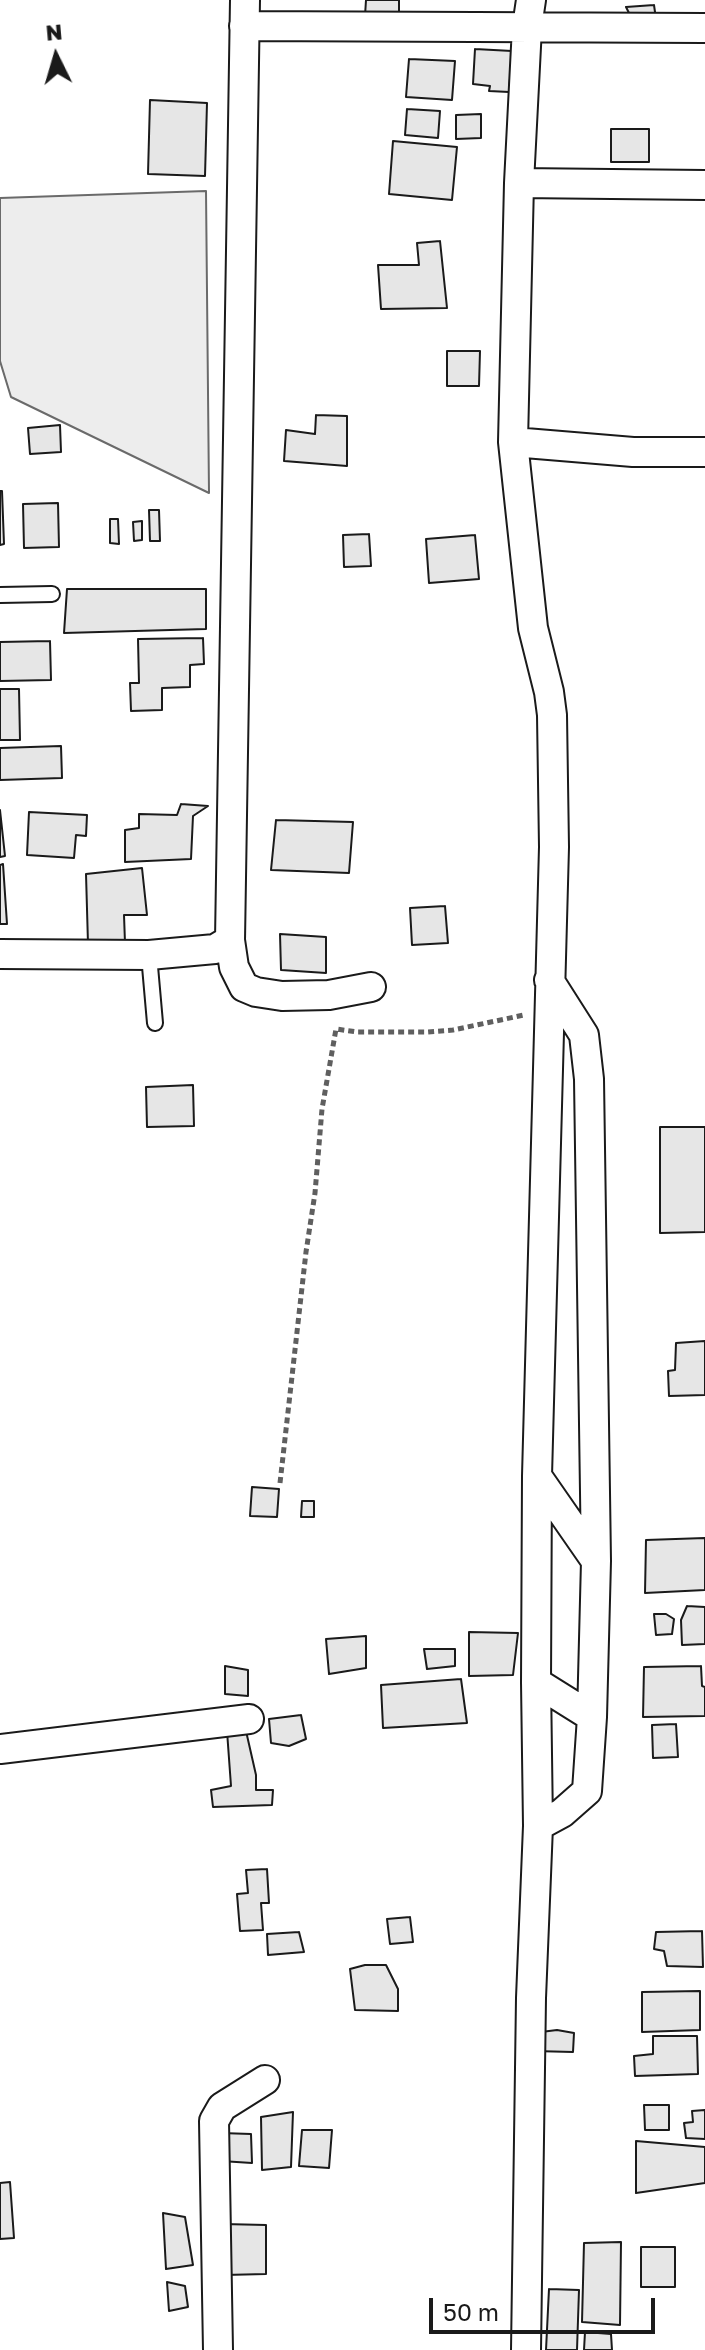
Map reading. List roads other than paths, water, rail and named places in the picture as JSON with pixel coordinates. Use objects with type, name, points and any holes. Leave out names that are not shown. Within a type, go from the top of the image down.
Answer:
[{"type":"street","points":[[371,987],[329,995],[282,996],[256,992],[244,987],[234,967],[230,940],[245,13],[529,13],[705,28]]},
{"type":"street","points":[[526,2350],[531,2014],[538,1826],[537,1476],[554,847],[552,715],[533,628],[513,442],[519,183],[529,13]]},
{"type":"street","points":[[519,183],[705,185]]},
{"type":"street","points":[[513,442],[633,452],[705,452]]},
{"type":"street","points":[[0,954],[149,955],[215,949],[230,940]]},
{"type":"street","points":[[538,1826],[562,1813],[587,1791],[596,1561],[587,1048],[584,1035],[549,980]]},
{"type":"street","points":[[548,1056],[577,1026]]},
{"type":"street","points":[[537,1476],[596,1561]]},
{"type":"street","points":[[536,1682],[592,1717]]},
{"type":"street","points":[[0,1749],[249,1719]]},
{"type":"street","points":[[218,2350],[214,2121],[222,2107],[265,2080]]},
{"type":"lane","points":[[0,595],[52,594]]},
{"type":"lane","points":[[149,955],[155,1023]]}]
